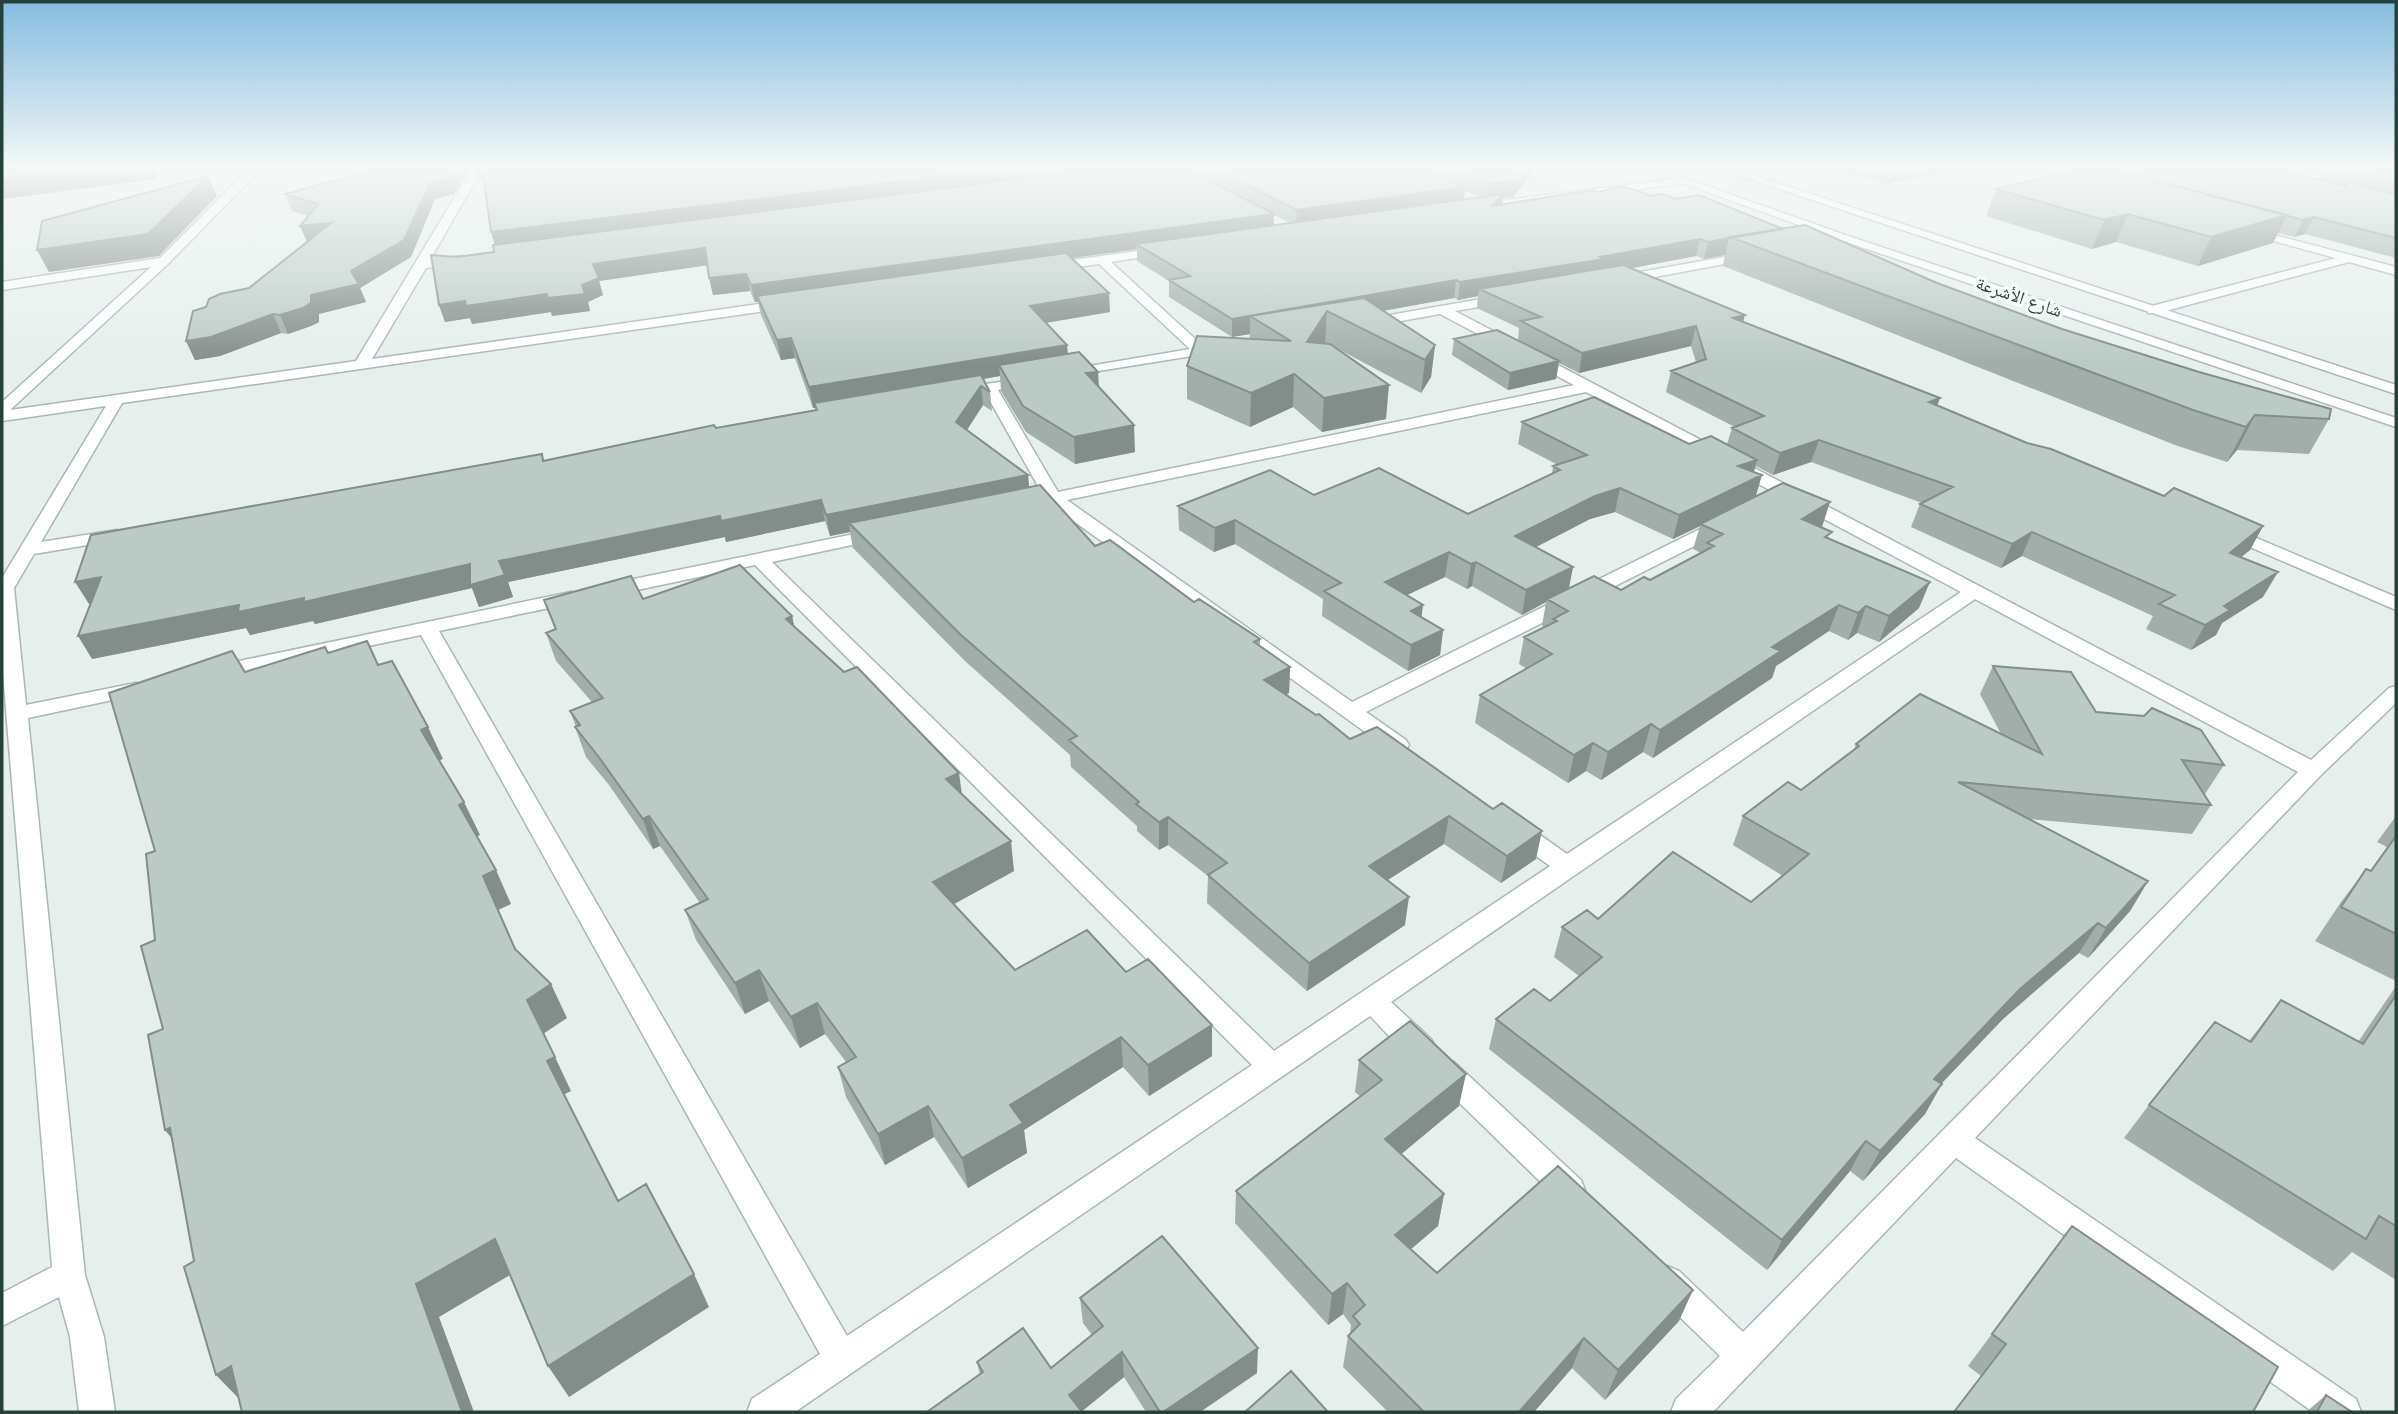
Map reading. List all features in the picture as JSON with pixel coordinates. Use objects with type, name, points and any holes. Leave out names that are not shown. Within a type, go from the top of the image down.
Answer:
[{"type":"street","points":[[2,410],[192,233]]},
{"type":"street","points":[[361,365],[443,233]]},
{"type":"street","name":"شارع الأشرعة","points":[[1830,233],[2396,424]]},
{"type":"street","name":"شارع الأشرعة","points":[[1919,233],[2396,390]]},
{"type":"street","points":[[2257,233],[2396,271]]},
{"type":"street","points":[[1821,243],[1847,239]]},
{"type":"street","points":[[1033,269],[1184,248]]},
{"type":"street","points":[[1597,284],[1768,253]]},
{"type":"street","points":[[421,265],[476,258]]},
{"type":"street","points":[[2152,310],[2350,258]]},
{"type":"street","points":[[1102,260],[1200,351]]},
{"type":"street","points":[[2,286],[164,261]]},
{"type":"street","points":[[1636,277],[1661,288]]},
{"type":"street","points":[[1348,326],[1520,297]]},
{"type":"street","points":[[2,416],[800,302]]},
{"type":"street","points":[[1442,310],[2313,770]]},
{"type":"street","points":[[947,394],[1227,346]]},
{"type":"street","points":[[989,387],[1053,498],[1416,758]]},
{"type":"street","points":[[1000,509],[1587,387]]},
{"type":"street","points":[[97,1412],[87,1337],[69,1275],[19,713],[5,588],[117,400]]},
{"type":"street","points":[[1763,505],[1788,492]]},
{"type":"street","points":[[1351,711],[1738,517]]},
{"type":"street","points":[[2218,527],[2396,604]]},
{"type":"street","points":[[195,676],[893,531]]},
{"type":"street","points":[[28,550],[137,532]]},
{"type":"street","points":[[759,559],[1272,1067]]},
{"type":"street","points":[[765,1412],[1974,591]]},
{"type":"street","points":[[427,628],[842,1360]]},
{"type":"street","points":[[19,713],[155,685]]},
{"type":"street","points":[[1689,1412],[2313,770],[2396,692]]},
{"type":"street","points":[[1503,820],[1568,867]]},
{"type":"street","points":[[1371,1000],[1593,1212]]},
{"type":"street","points":[[1954,1140],[2343,1412]]},
{"type":"street","points":[[1643,1260],[1744,1356]]},
{"type":"street","points":[[2,1310],[69,1275]]},
{"type":"building","points":[[40,233],[149,233],[148,234],[37,250]]},
{"type":"building","points":[[318,233],[407,233],[404,240],[351,271],[359,284],[311,295],[311,303],[303,308],[280,315],[273,314],[211,337],[186,341],[193,311],[206,307],[209,299],[220,294],[249,288]]},
{"type":"building","points":[[589,233],[1134,233],[751,285],[746,274],[709,278],[705,248],[593,264],[599,278],[582,285],[585,294],[547,298],[547,294],[466,306],[465,301],[439,305],[431,255],[457,257],[494,252],[493,245]]},
{"type":"building","points":[[1217,233],[1760,233],[1708,242],[1700,239],[1600,257],[1604,259],[1460,282],[1456,280],[1232,319],[1169,280],[1190,276],[1136,244]]},
{"type":"building","points":[[1755,233],[1823,233],[1937,283],[2062,329],[2199,372],[2331,409],[2329,419],[2255,415],[2246,427],[2193,410],[1730,237]]},
{"type":"building","points":[[2197,233],[2225,233],[2211,237]]},
{"type":"building","points":[[2376,233],[2396,233],[2396,238]]},
{"type":"building","points":[[1066,253],[1109,293],[1030,306],[1067,345],[809,387],[791,338],[777,340],[757,296]]},
{"type":"building","points":[[1623,265],[1745,315],[1733,318],[1940,398],[1929,402],[2027,443],[2051,449],[2164,496],[2174,488],[2263,526],[2230,553],[2278,572],[2224,606],[2230,610],[2205,625],[2159,604],[2175,595],[2032,532],[2012,544],[1920,504],[1953,487],[1819,440],[1780,453],[1732,428],[1764,416],[1671,371],[1706,359],[1696,326],[1582,353],[1521,321],[1541,317],[1479,289]]},
{"type":"building","points":[[1364,298],[1435,345],[1425,360],[1327,311],[1307,342],[1330,344],[1389,385],[1324,398],[1294,374],[1251,393],[1187,366],[1197,336],[1291,341],[1250,316]]},
{"type":"building","points":[[1497,330],[1559,361],[1510,373],[1454,339]]},
{"type":"building","points":[[1079,352],[1098,372],[1086,373],[1134,425],[1074,437],[1023,406],[999,365]]},
{"type":"building","points":[[981,375],[990,392],[981,386],[956,422],[1028,475],[826,515],[821,500],[721,521],[720,516],[499,561],[505,575],[470,585],[470,564],[304,602],[304,598],[238,612],[239,605],[78,636],[101,577],[75,582],[91,535],[542,454],[543,461],[714,425],[716,428],[817,410],[814,403]]},
{"type":"building","points":[[1594,397],[1689,444],[1711,436],[1757,460],[1738,466],[1762,475],[1679,515],[1620,488],[1595,496],[1515,536],[1573,567],[1526,590],[1476,562],[1471,564],[1449,552],[1385,582],[1423,605],[1411,611],[1443,630],[1411,645],[1324,591],[1341,583],[1235,520],[1215,528],[1178,506],[1270,470],[1314,495],[1379,468],[1468,514],[1560,470],[1553,466],[1587,455],[1522,422]]},
{"type":"building","points":[[1783,483],[1830,502],[1802,519],[1832,532],[1825,537],[1930,582],[1889,616],[1866,606],[1858,613],[1839,605],[1772,647],[1781,651],[1660,730],[1651,724],[1608,752],[1593,743],[1574,755],[1480,695],[1552,654],[1524,637],[1557,621],[1553,619],[1568,611],[1547,599],[1594,576],[1621,590],[1644,577],[1650,580],[1714,546],[1707,543],[1723,534],[1700,524]]},
{"type":"building","points":[[1040,485],[1095,546],[1110,540],[1194,602],[1199,599],[1260,639],[1254,642],[1290,667],[1264,680],[1316,715],[1319,714],[1350,739],[1377,727],[1493,809],[1502,803],[1542,831],[1507,856],[1449,816],[1369,866],[1409,897],[1309,963],[1208,875],[1227,863],[1168,817],[1159,822],[1136,804],[1139,802],[1069,740],[1077,736],[961,635],[849,523]]},
{"type":"building","points":[[740,565],[792,616],[786,619],[844,672],[857,667],[959,773],[946,779],[1011,841],[933,882],[1015,970],[1087,930],[1126,972],[1148,959],[1212,1025],[1148,1065],[1121,1037],[1010,1105],[1023,1123],[962,1158],[928,1106],[878,1134],[838,1067],[856,1057],[817,1003],[791,1017],[759,970],[735,983],[685,910],[708,899],[649,816],[643,819],[575,727],[580,725],[570,711],[603,698],[546,633],[556,629],[544,600],[631,576],[643,599]]},
{"type":"building","points":[[367,641],[378,665],[392,661],[428,727],[421,730],[464,802],[459,805],[496,870],[483,876],[515,949],[551,984],[527,1000],[555,1057],[547,1061],[618,1201],[646,1184],[694,1274],[548,1366],[495,1239],[416,1284],[462,1412],[242,1412],[231,1366],[216,1375],[184,1267],[194,1261],[170,1128],[165,1130],[148,1035],[163,1029],[141,946],[155,940],[146,854],[155,851],[109,693],[232,651],[245,672],[325,647],[328,653]]},
{"type":"building","points":[[1993,666],[2071,672],[2096,712],[2144,716],[2152,708],[2201,730],[2224,765],[2182,760],[2211,805],[1958,782],[2148,881],[2106,928],[2098,923],[2020,989],[1934,1079],[1942,1084],[1880,1151],[1866,1141],[1782,1240],[1496,1019],[1534,989],[1550,1001],[1602,957],[1562,927],[1587,910],[1598,919],[1673,852],[1751,902],[1809,854],[1743,816],[1788,782],[1801,790],[1859,746],[1856,744],[1920,694],[2042,754]]},
{"type":"building","points":[[2396,836],[2396,934],[2341,907],[2366,869],[2371,871]]},
{"type":"building","points":[[2396,995],[2396,1226],[2379,1216],[2366,1239],[2149,1105],[2215,1022],[2251,1042],[2281,1000],[2363,1044]]},
{"type":"building","points":[[1410,1021],[1466,1074],[1385,1139],[1444,1194],[1395,1235],[1437,1273],[1558,1166],[1693,1290],[1618,1370],[1584,1338],[1519,1412],[1424,1412],[1348,1336],[1360,1324],[1353,1316],[1365,1305],[1347,1283],[1332,1294],[1236,1191],[1382,1080],[1359,1060]]},
{"type":"building","points":[[2072,1226],[2278,1367],[2253,1412],[1954,1412],[2006,1344],[1992,1334]]},
{"type":"building","points":[[1162,1236],[1258,1348],[1163,1412],[1160,1412],[1122,1352],[1069,1395],[1082,1412],[927,1412],[983,1372],[977,1362],[1023,1328],[1051,1368],[1103,1326],[1080,1298]]},
{"type":"building","points":[[1291,1371],[1328,1412],[1245,1412]]},
{"type":"building","points":[[2326,1395],[2352,1412],[2317,1412]]}]
